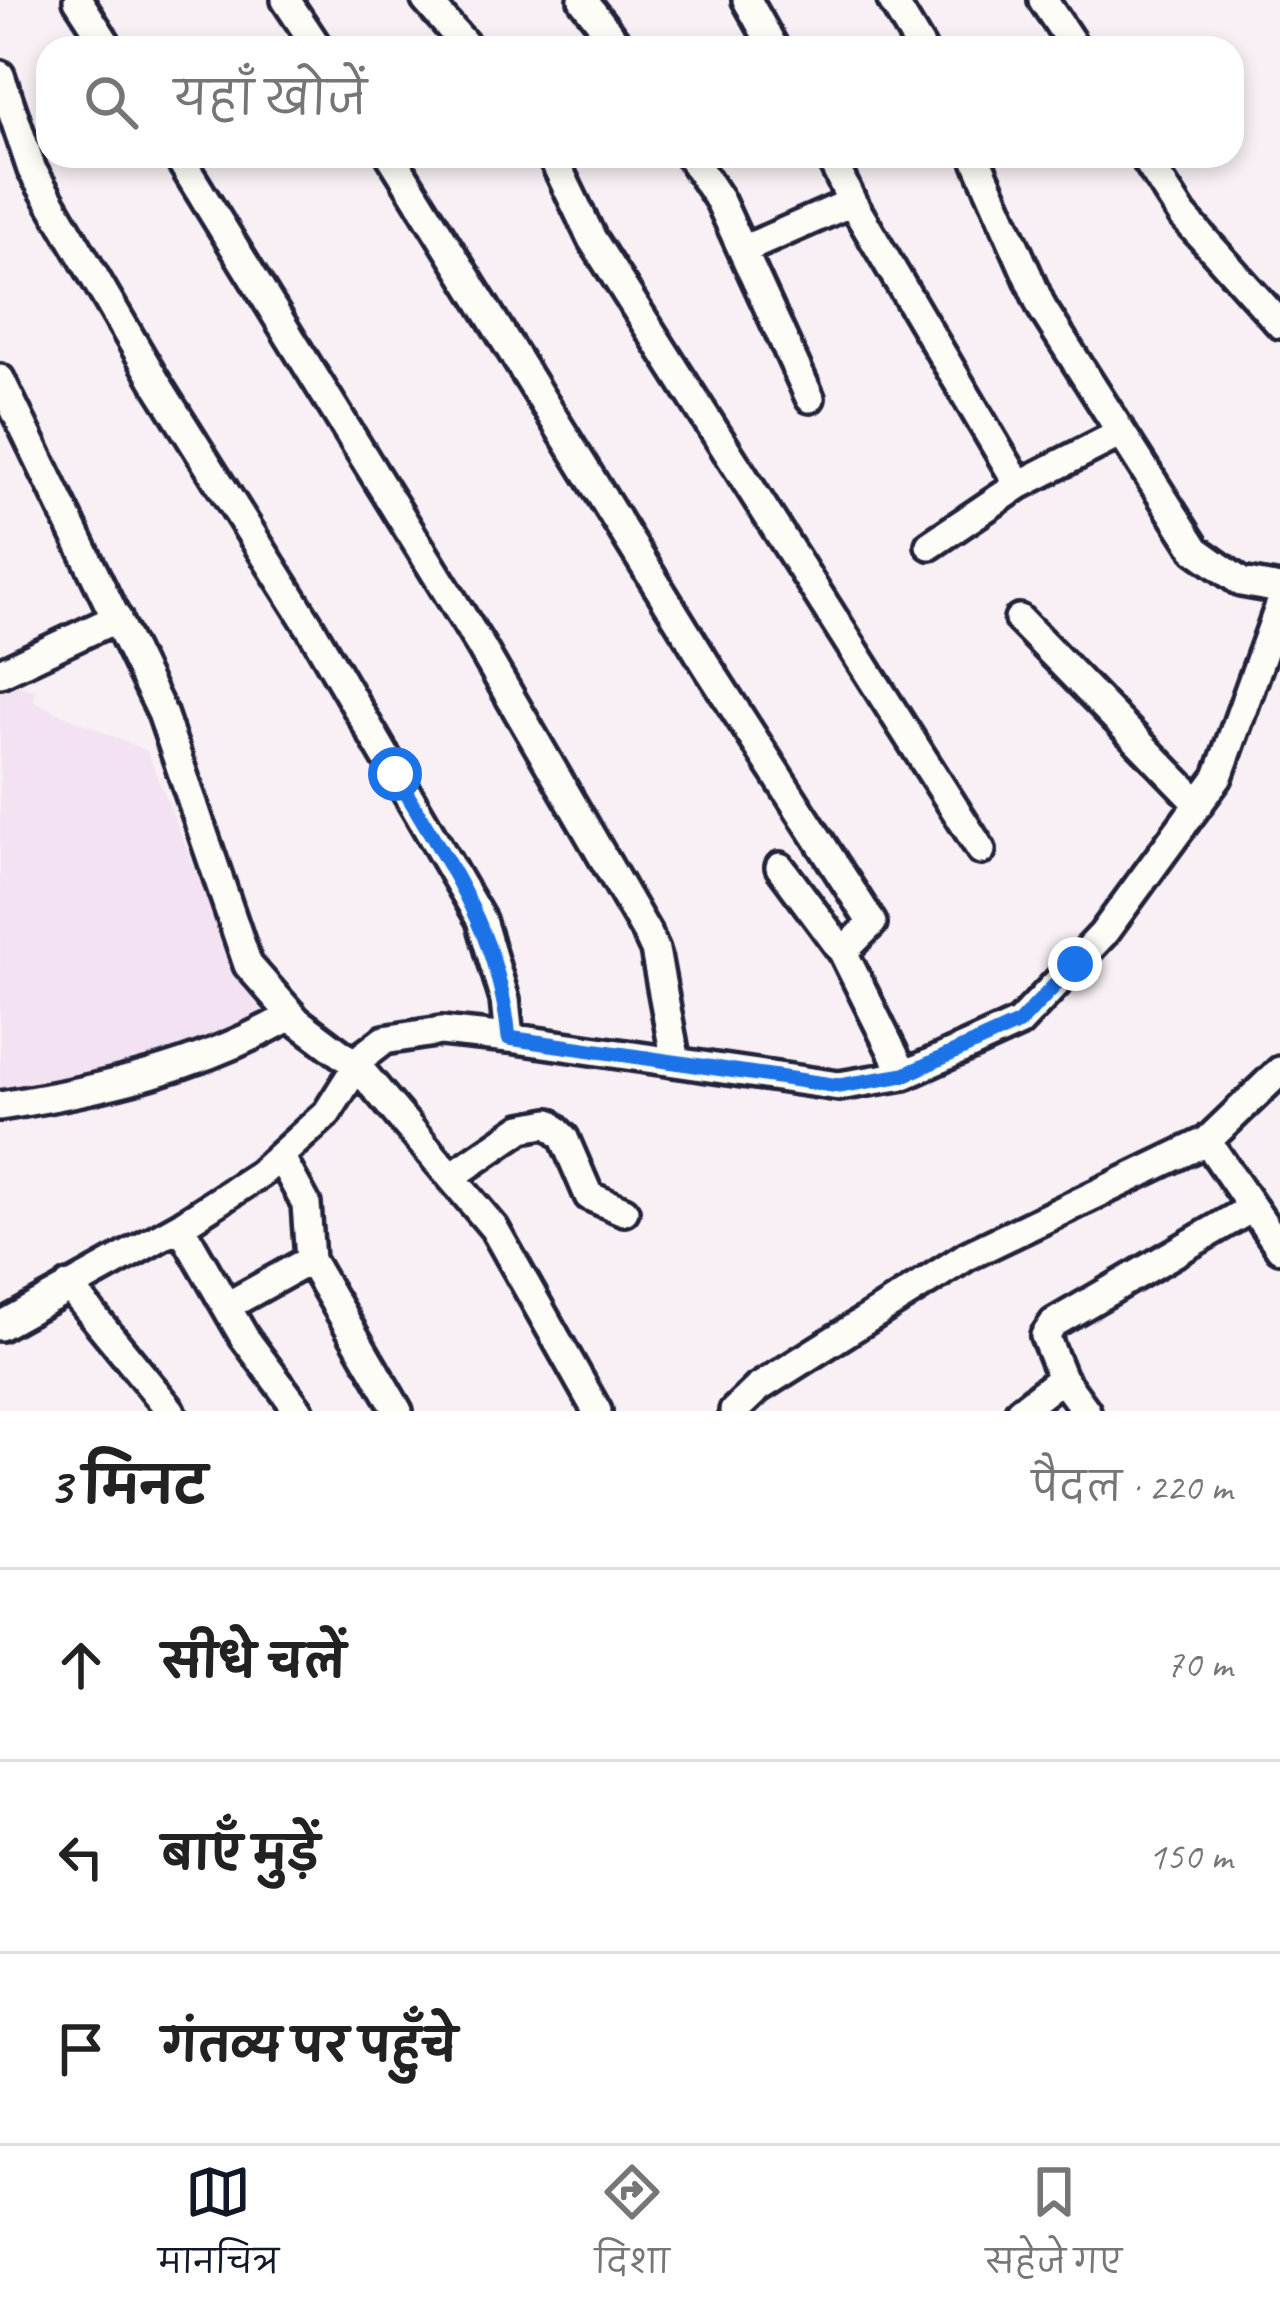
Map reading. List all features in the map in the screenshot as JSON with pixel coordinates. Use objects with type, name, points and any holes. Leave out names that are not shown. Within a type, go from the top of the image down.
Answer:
[{"type":"street","points":[[78,0],[101,36]]},
{"type":"street","points":[[286,0],[311,36]]},
{"type":"street","points":[[426,0],[458,36]]},
{"type":"street","points":[[583,0],[611,36]]},
{"type":"street","points":[[747,0],[767,36]]},
{"type":"street","points":[[892,0],[914,36]]},
{"type":"street","points":[[1043,0],[1067,36]]},
{"type":"street","points":[[0,75],[32,170],[157,384],[310,627],[481,920],[505,1000],[509,1038]]},
{"type":"street","points":[[185,168],[469,627],[648,934],[676,1062]]},
{"type":"street","points":[[398,168],[872,923],[844,952]]},
{"type":"street","points":[[558,168],[592,239],[981,850]]},
{"type":"street","points":[[698,168],[720,201],[810,398]]},
{"type":"street","points":[[836,168],[1019,485]]},
{"type":"street","points":[[980,168],[1042,308],[1196,550],[1241,582],[1280,590]]},
{"type":"street","points":[[1152,168],[1183,216],[1280,324]]},
{"type":"street","points":[[743,250],[852,202]]},
{"type":"street","points":[[0,380],[162,713],[248,965],[292,1015],[357,1066],[494,1228],[597,1411]]},
{"type":"street","points":[[930,545],[1019,485],[1119,434]]},
{"type":"street","points":[[0,1326],[180,1226],[280,1156],[327,1113],[357,1066],[384,1040],[441,1031],[839,1086],[904,1075],[1019,1023],[1102,934],[1218,777],[1280,605]]},
{"type":"street","points":[[0,673],[117,618]]},
{"type":"street","points":[[1019,620],[1199,804]]},
{"type":"street","points":[[780,867],[844,952],[904,1075]]},
{"type":"street","points":[[0,1106],[85,1092],[204,1058],[292,1015]]},
{"type":"street","points":[[734,1411],[758,1388],[967,1256],[1207,1141],[1280,1071]]},
{"type":"street","points":[[452,1175],[522,1128],[549,1123],[564,1138],[589,1196],[624,1211]]},
{"type":"street","points":[[1207,1141],[1280,1248]]},
{"type":"street","points":[[280,1156],[306,1204],[310,1260],[398,1411]]},
{"type":"street","points":[[1086,1411],[1062,1378],[1045,1336],[1054,1323],[1250,1209]]},
{"type":"street","points":[[180,1226],[227,1306],[299,1411]]},
{"type":"street","points":[[227,1306],[310,1260]]},
{"type":"street","points":[[69,1286],[171,1411]]},
{"type":"street","points":[[1020,1411],[1062,1378]]},
{"type":"shaded area","points":[[0,682],[35,690],[34,702],[147,751],[234,965],[272,1012],[193,1049],[0,1092]]},
{"type":"route","points":[[395,774],[481,920],[505,1000],[509,1038],[839,1086],[904,1075],[1019,1023],[1075,964]]}]
